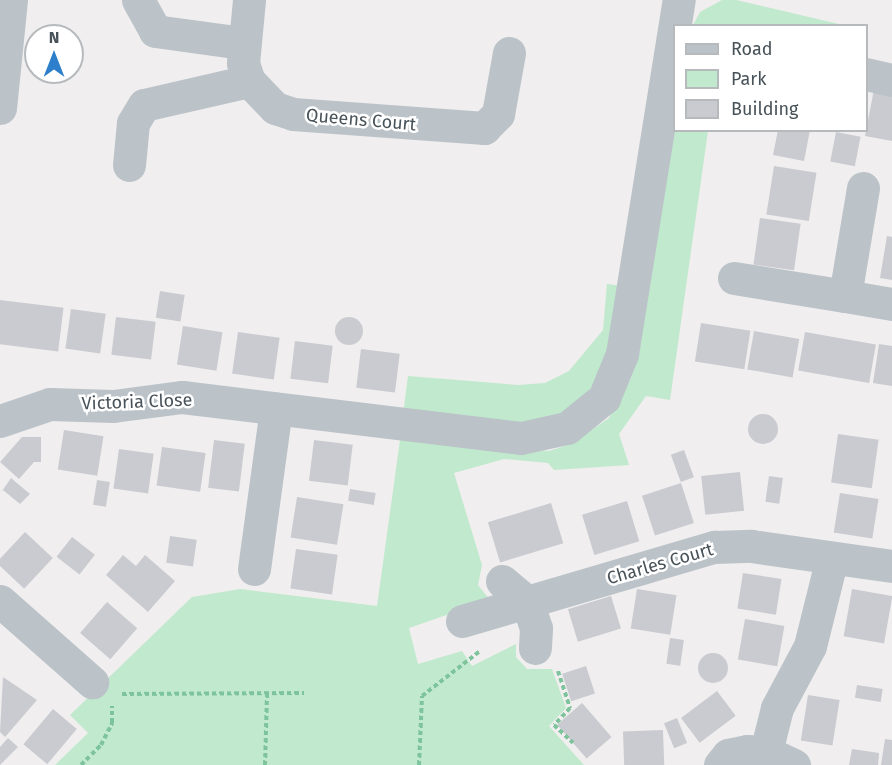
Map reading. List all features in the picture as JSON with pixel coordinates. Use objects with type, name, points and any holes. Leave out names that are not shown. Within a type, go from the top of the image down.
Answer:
[{"type":"street","points":[[0,108],[11,0]]},
{"type":"street","points":[[138,0],[155,31],[243,43]]},
{"type":"street","points":[[129,165],[133,123],[144,105],[249,81],[243,43],[249,0]]},
{"type":"street","name":"Victoria Close","points":[[675,24],[679,0]]},
{"type":"street","name":"Victoria Close","points":[[0,421],[50,404],[113,406],[165,397],[521,438],[567,428],[604,398],[622,354],[673,37]]},
{"type":"street","name":"Queens Court","points":[[249,81],[267,102],[293,114],[475,131],[498,114],[509,52]]},
{"type":"street","points":[[868,74],[892,80]]},
{"type":"street","points":[[845,296],[863,188]]},
{"type":"street","points":[[734,278],[892,304]]},
{"type":"street","points":[[255,569],[276,409]]},
{"type":"street","name":"Charles Court","points":[[462,621],[532,626],[714,547],[750,546],[892,566]]},
{"type":"street","points":[[724,760],[780,759],[777,708],[810,646],[832,558]]},
{"type":"street","points":[[502,580],[532,626]]},
{"type":"street","points":[[0,601],[92,682]]},
{"type":"path","points":[[532,626],[553,655],[570,708],[554,725],[573,743]]},
{"type":"path","points":[[419,765],[422,696],[487,646]]},
{"type":"path","points":[[265,765],[267,693]]},
{"type":"path","points":[[81,765],[112,723],[113,694],[304,693]]},
{"type":"green space","points":[[722,0],[736,0],[839,24],[694,24],[700,12]]},
{"type":"green space","points":[[674,132],[708,132],[670,400],[646,396],[619,434],[629,465],[554,470],[548,463],[504,459],[454,473],[482,565],[478,585],[490,600],[409,628],[418,664],[462,651],[472,666],[516,644],[516,657],[527,669],[552,669],[566,708],[549,726],[584,765],[55,765],[88,733],[70,715],[192,597],[240,589],[377,606],[400,440],[549,451],[571,444],[609,418],[631,378]]},
{"type":"green space","points":[[607,284],[623,286],[616,351],[574,413],[525,425],[403,414],[408,376],[518,385],[545,383],[569,371],[603,330]]},
{"type":"building","points":[[875,84],[892,87],[892,141],[865,136],[868,132]]},
{"type":"building","points":[[778,132],[810,132],[804,161],[773,155]]},
{"type":"building","points":[[836,132],[861,137],[855,166],[830,161]]},
{"type":"building","points":[[774,166],[816,173],[809,221],[766,214]]},
{"type":"building","points":[[760,218],[801,224],[794,270],[753,265]]},
{"type":"building","points":[[887,236],[892,237],[892,280],[880,278]]},
{"type":"building","points":[[160,291],[185,295],[180,322],[156,318]]},
{"type":"building","points":[[0,300],[64,308],[58,351],[0,344]]},
{"type":"building","points":[[71,309],[106,314],[100,353],[65,349]]},
{"type":"building","points":[[116,317],[156,322],[151,360],[111,355]]},
{"type":"building","points":[[349,317],[359,321],[363,331],[359,341],[349,345],[339,341],[335,331],[339,321]]},
{"type":"building","points":[[701,323],[750,331],[744,369],[695,362]]},
{"type":"building","points":[[183,326],[223,332],[216,371],[177,365]]},
{"type":"building","points":[[754,331],[799,339],[793,377],[747,369]]},
{"type":"building","points":[[238,332],[280,338],[274,379],[232,374]]},
{"type":"building","points":[[805,332],[876,345],[869,383],[798,370]]},
{"type":"building","points":[[295,341],[333,346],[328,383],[290,379]]},
{"type":"building","points":[[879,344],[892,346],[892,386],[873,383]]},
{"type":"building","points":[[361,349],[400,354],[395,392],[356,388]]},
{"type":"building","points":[[763,414],[774,418],[778,429],[774,440],[763,444],[752,440],[748,429],[752,418]]},
{"type":"building","points":[[64,430],[104,436],[97,476],[58,470]]},
{"type":"building","points":[[838,434],[879,440],[872,488],[831,483]]},
{"type":"building","points":[[22,437],[41,437],[41,462],[34,462],[19,479],[0,462]]},
{"type":"building","points":[[214,440],[245,444],[239,491],[208,488]]},
{"type":"building","points":[[314,440],[353,445],[348,485],[309,481]]},
{"type":"building","points":[[162,447],[206,453],[200,492],[157,486]]},
{"type":"building","points":[[119,449],[154,454],[148,493],[113,489]]},
{"type":"building","points":[[684,450],[694,477],[681,482],[671,455]]},
{"type":"building","points":[[740,472],[744,511],[705,515],[701,476]]},
{"type":"building","points":[[769,476],[783,478],[779,504],[765,502]]},
{"type":"building","points":[[11,478],[30,494],[20,504],[3,490],[0,494]]},
{"type":"building","points":[[97,480],[110,482],[106,507],[93,505]]},
{"type":"building","points":[[681,483],[694,523],[655,536],[642,496]]},
{"type":"building","points":[[350,489],[376,493],[374,505],[348,501]]},
{"type":"building","points":[[840,493],[879,499],[872,539],[834,533]]},
{"type":"building","points":[[297,497],[343,504],[337,545],[291,537]]},
{"type":"building","points":[[627,501],[639,541],[594,555],[582,515]]},
{"type":"building","points":[[551,503],[563,543],[500,562],[488,522]]},
{"type":"building","points":[[25,532],[53,558],[24,589],[0,566],[0,559]]},
{"type":"building","points":[[170,536],[197,540],[193,566],[166,563]]},
{"type":"building","points":[[72,537],[95,555],[79,575],[57,557]]},
{"type":"building","points":[[296,549],[338,555],[332,594],[290,589]]},
{"type":"building","points":[[123,555],[136,566],[145,555],[175,581],[148,612],[106,575]]},
{"type":"building","points":[[743,573],[782,579],[776,615],[737,609]]},
{"type":"building","points":[[637,589],[677,595],[670,635],[631,629]]},
{"type":"building","points":[[852,589],[892,596],[884,643],[844,636]]},
{"type":"building","points":[[611,596],[621,629],[578,642],[568,609]]},
{"type":"building","points":[[107,602],[137,628],[110,659],[80,633]]},
{"type":"building","points":[[745,619],[784,626],[777,666],[738,659]]},
{"type":"building","points":[[670,638],[684,640],[680,666],[666,664]]},
{"type":"building","points":[[713,653],[719,654],[727,662],[727,674],[719,682],[713,683],[707,682],[699,674],[698,668],[699,662],[707,654]]},
{"type":"building","points":[[586,666],[595,694],[571,701],[562,674]]},
{"type":"building","points":[[3,677],[37,700],[5,737],[0,732]]},
{"type":"building","points":[[857,685],[883,689],[881,702],[855,698]]},
{"type":"building","points":[[717,691],[736,716],[700,743],[681,718]]},
{"type":"building","points":[[808,695],[840,700],[832,745],[801,740]]},
{"type":"building","points":[[582,703],[612,737],[587,759],[557,725]]},
{"type":"building","points":[[53,709],[77,729],[47,764],[23,744]]},
{"type":"building","points":[[677,718],[687,743],[674,748],[664,723]]},
{"type":"building","points":[[663,730],[664,765],[624,765],[623,731]]},
{"type":"building","points":[[8,738],[18,747],[0,765],[0,747]]},
{"type":"building","points":[[885,739],[892,740],[892,765],[881,765]]},
{"type":"building","points":[[852,749],[879,753],[878,765],[849,765]]}]
